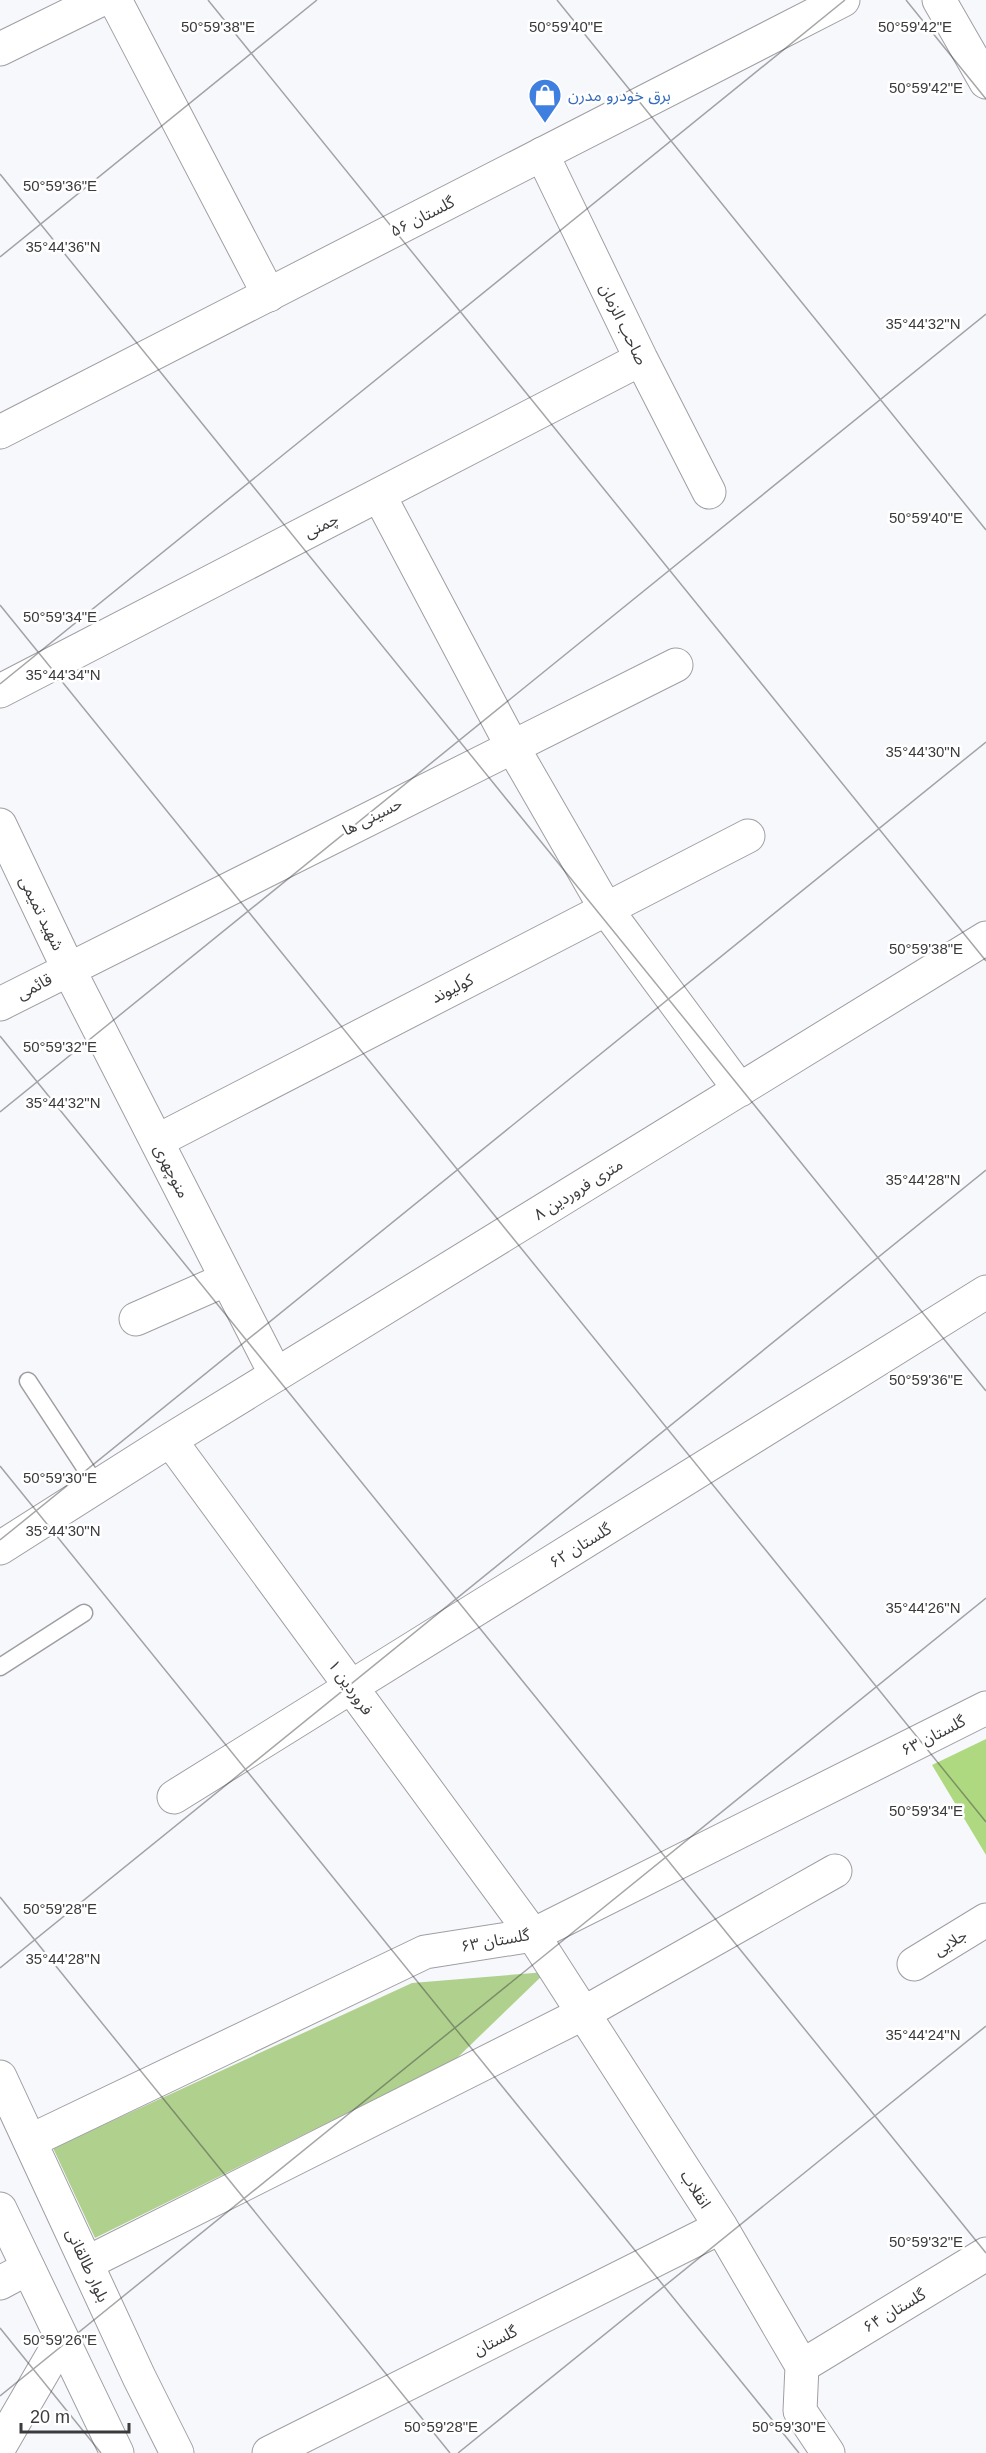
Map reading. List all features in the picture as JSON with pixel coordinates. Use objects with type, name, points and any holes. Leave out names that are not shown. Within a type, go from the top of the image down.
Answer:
[{"type":"street","points":[[0,49],[100,0]]},
{"type":"street","points":[[115,0],[269,295]]},
{"type":"street","name":"گلستان ۵۶","points":[[0,432],[843,0]]},
{"type":"street","points":[[939,0],[986,82]]},
{"type":"street","name":"صاحب الزمان","points":[[542,154],[641,358],[710,492]]},
{"type":"street","name":"چمنی","points":[[0,691],[641,358]]},
{"type":"street","points":[[379,495],[512,746],[606,909],[740,1090]]},
{"type":"street","name":"حسینی ها","points":[[68,968],[676,665]]},
{"type":"street","name":"شهید تمیمی","points":[[0,825],[68,968]]},
{"type":"street","name":"کولیوند","points":[[157,1141],[748,836]]},
{"type":"street","name":"۸ متری فروردین","points":[[0,1548],[170,1440],[986,938]]},
{"type":"street","name":"قائمی","points":[[0,1004],[68,968]]},
{"type":"street","name":"منوچهری","points":[[68,968],[276,1375]]},
{"type":"street","points":[[136,1319],[227,1279]]},
{"type":"street","name":"گلستان ۶۲","points":[[174,1797],[986,1292]]},
{"type":"street","name":"فروردین ۱","points":[[170,1440],[533,1935]]},
{"type":"street","name":"گلستان ۶۳","points":[[30,2141],[425,1952],[533,1935],[986,1708]]},
{"type":"street","points":[[87,2263],[582,2014],[835,1871]]},
{"type":"street","name":"جلایی","points":[[914,1964],[986,1920]]},
{"type":"street","name":"انقلاب","points":[[533,1935],[721,2228],[802,2366]]},
{"type":"street","name":"بلوار طالقانی","points":[[0,2076],[177,2453]]},
{"type":"street","points":[[0,2209],[14,2275],[62,2339],[117,2453]]},
{"type":"street","name":"گلستان","points":[[269,2453],[721,2228]]},
{"type":"street","name":"گلستان ۶۴","points":[[802,2366],[986,2254]]},
{"type":"street","points":[[0,2446],[62,2339]]},
{"type":"street","points":[[802,2366],[800,2411],[828,2453]]},
{"type":"lane","points":[[28,1381],[97,1486]]},
{"type":"lane","points":[[0,1667],[84,1613]]},
{"type":"green space","points":[[986,1739],[986,1855],[932,1765]]},
{"type":"green space","points":[[546,1972],[456,2059],[95,2238],[53,2148],[412,1983]]},
{"type":"place","name":"برق خودرو مدرن","points":[[545,124]]}]
